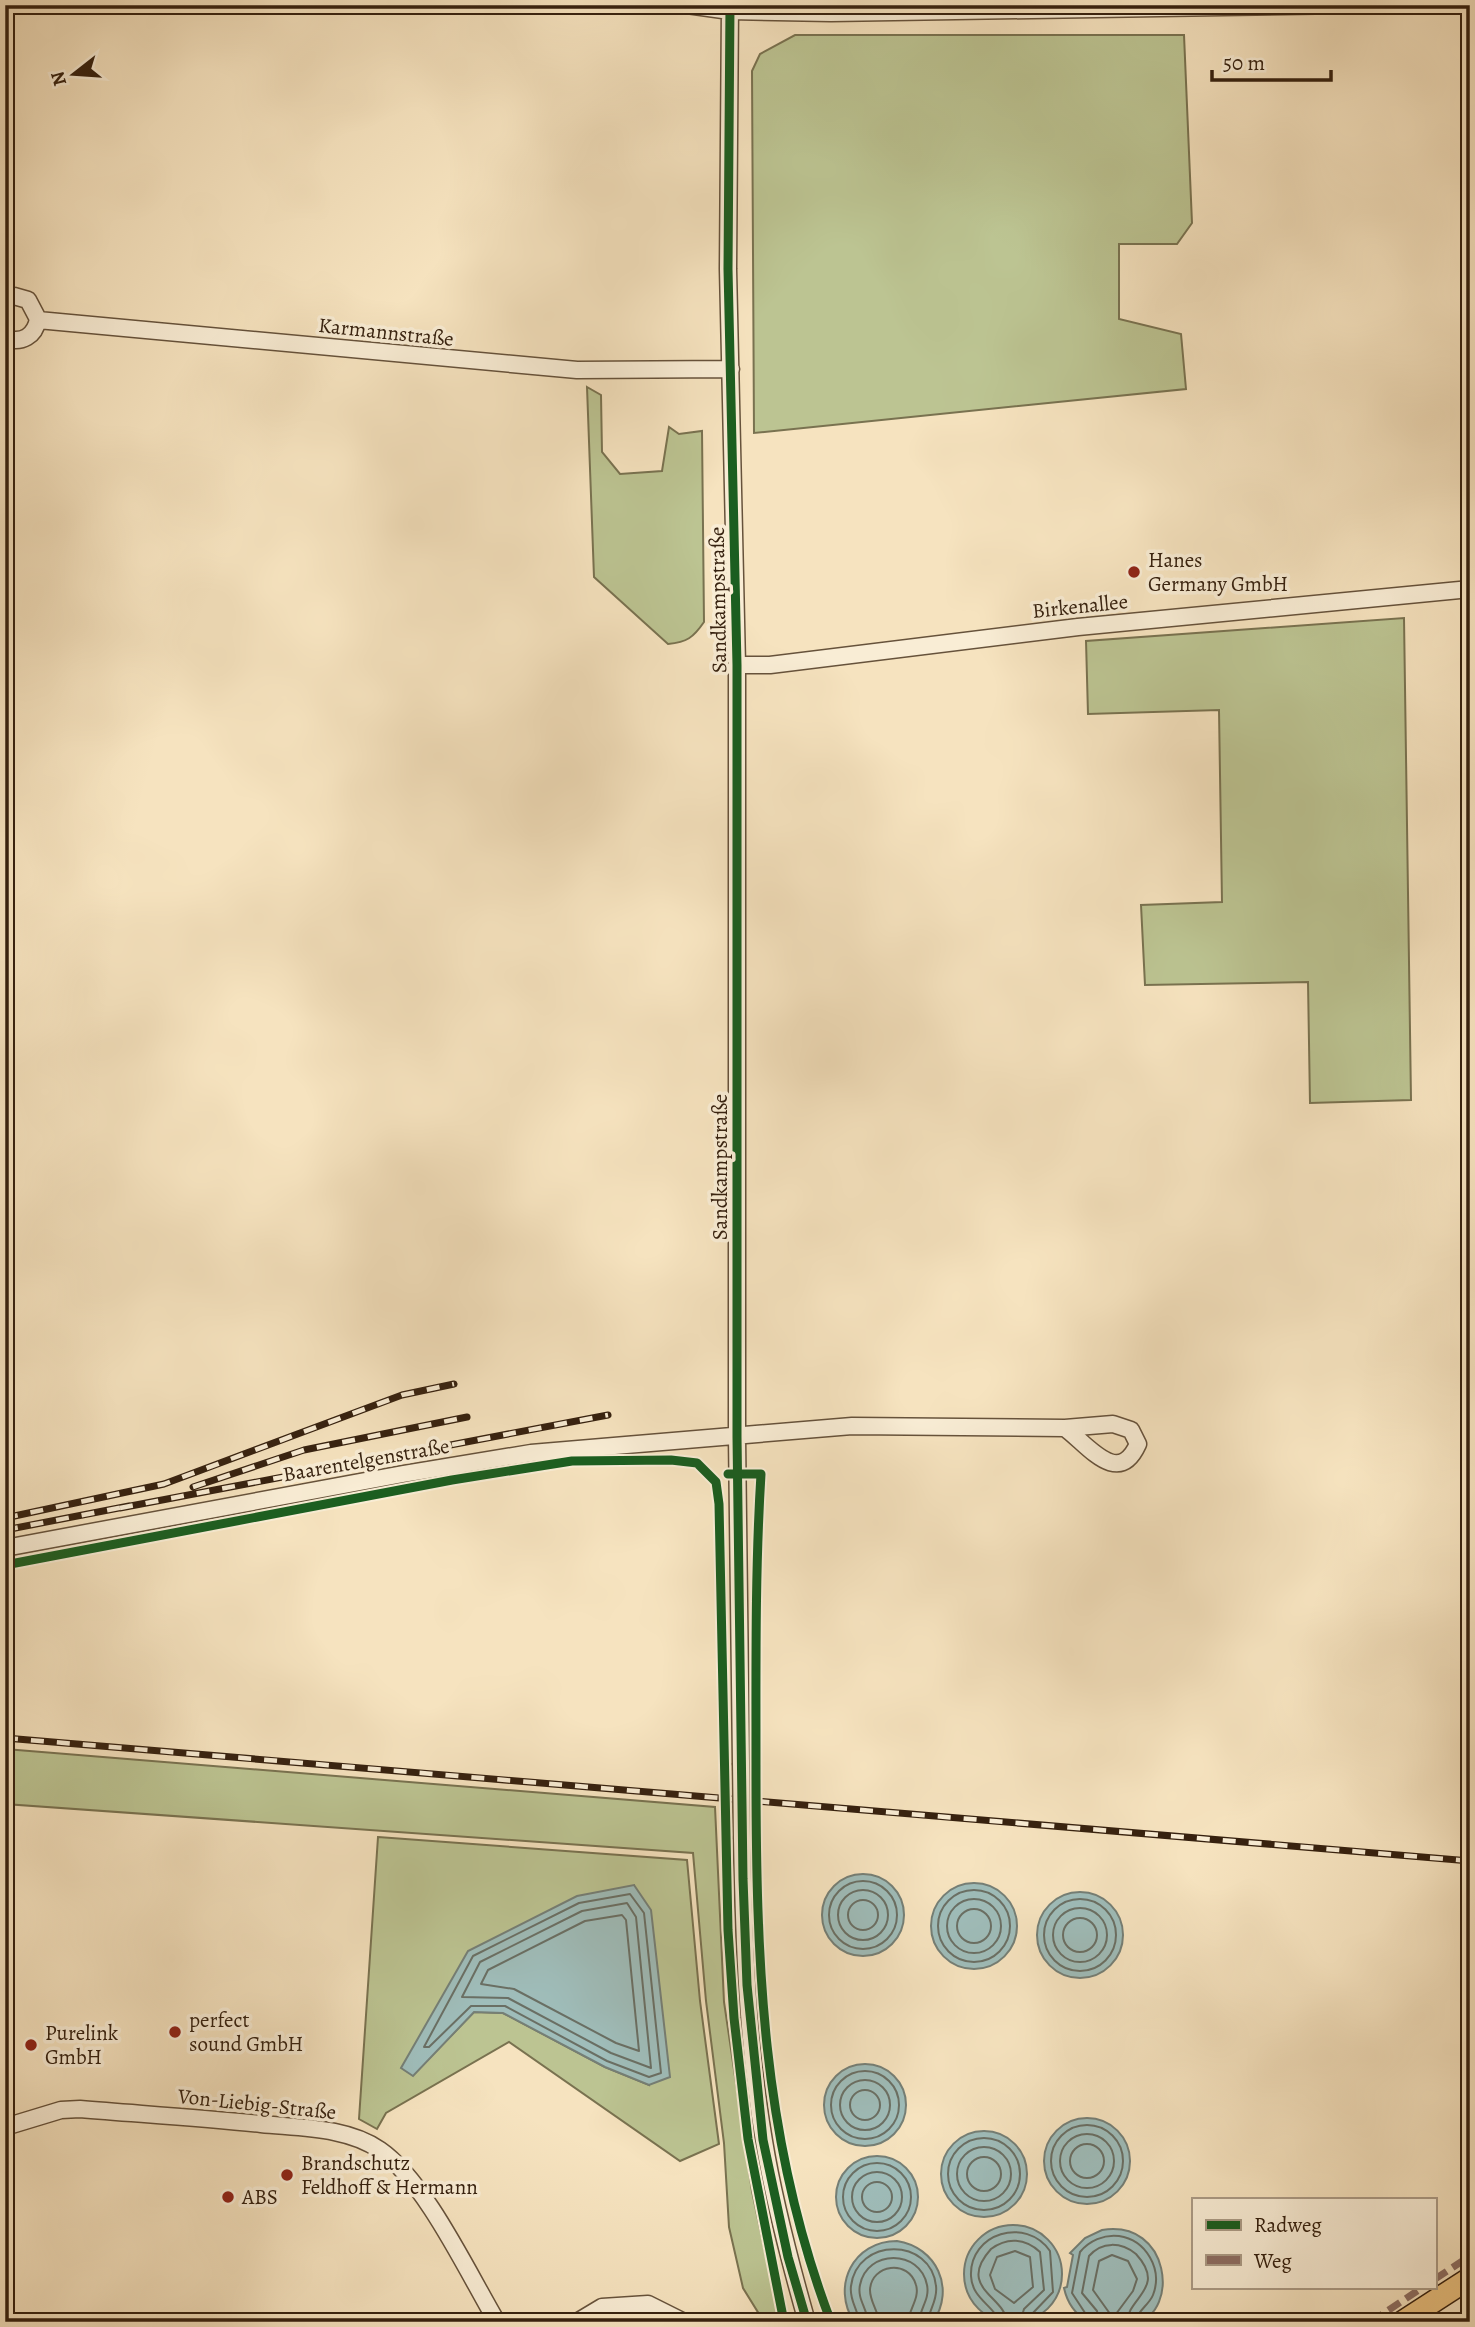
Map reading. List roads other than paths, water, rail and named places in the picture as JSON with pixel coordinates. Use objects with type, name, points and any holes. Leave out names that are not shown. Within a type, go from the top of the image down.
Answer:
[{"type":"main road","points":[[1402,2322],[1470,2278]]},
{"type":"street","points":[[687,5],[966,12],[1346,5]]},
{"type":"street","name":"Sandkampstraße","points":[[730,8],[728,269],[737,665],[737,1437],[742,1839],[747,1985],[763,2140],[788,2257],[807,2322]]},
{"type":"street","points":[[5,299],[14,296],[28,300],[37,311],[38,320],[28,338],[21,341],[5,338]]},
{"type":"street","name":"Karmannstraße","points":[[38,320],[540,368],[731,369]]},
{"type":"street","name":"Birkenallee","points":[[737,665],[770,665],[1078,627],[1470,589]]},
{"type":"street","points":[[737,1437],[852,1426],[1065,1428]]},
{"type":"street","name":"Baarentelgenstraße","points":[[5,1548],[531,1453],[737,1437]]},
{"type":"street","name":"Von-Liebig-Straße","points":[[5,2127],[61,2110],[80,2109],[322,2130],[363,2141],[380,2150],[400,2168],[422,2197],[497,2322]]},
{"type":"street","points":[[577,2322],[602,2307],[648,2304],[684,2322]]},
{"type":"water","points":[[863,1874],[879,1877],[892,1886],[901,1899],[904,1915],[901,1931],[892,1944],[879,1953],[863,1956],[847,1953],[834,1944],[825,1931],[822,1915],[825,1899],[834,1886],[847,1877]]},
{"type":"water","points":[[974,1883],[998,1890],[1010,1902],[1017,1926],[1010,1950],[998,1962],[974,1969],[950,1962],[938,1950],[931,1926],[938,1902],[950,1890]]},
{"type":"water","points":[[634,1885],[651,1910],[670,2077],[649,2085],[605,2067],[503,2013],[474,2012],[413,2076],[401,2068],[468,1951],[577,1896]]},
{"type":"water","points":[[1080,1892],[1104,1899],[1116,1911],[1123,1935],[1116,1959],[1104,1971],[1080,1978],[1056,1971],[1044,1959],[1037,1935],[1044,1911],[1056,1899]]},
{"type":"water","points":[[865,2064],[881,2067],[894,2076],[903,2089],[906,2105],[903,2121],[894,2134],[881,2143],[865,2146],[849,2143],[836,2134],[827,2121],[824,2105],[827,2089],[836,2076],[849,2067]]},
{"type":"water","points":[[1087,2118],[1111,2125],[1123,2137],[1130,2161],[1123,2185],[1111,2197],[1087,2204],[1063,2197],[1051,2185],[1044,2161],[1051,2137],[1063,2125]]},
{"type":"water","points":[[984,2131],[1008,2138],[1020,2150],[1027,2174],[1020,2198],[1008,2210],[984,2217],[960,2210],[948,2198],[941,2174],[948,2150],[960,2138]]},
{"type":"water","points":[[877,2156],[893,2159],[906,2168],[915,2181],[918,2197],[915,2213],[906,2226],[893,2235],[877,2238],[861,2235],[848,2226],[839,2213],[836,2197],[839,2181],[848,2168],[861,2159]]},
{"type":"water","points":[[1013,2225],[1032,2229],[1048,2239],[1058,2255],[1062,2274],[1058,2293],[1048,2309],[1032,2319],[1013,2323],[994,2319],[978,2309],[968,2293],[964,2274],[968,2255],[978,2239],[994,2229]]},
{"type":"water","points":[[1102,2230],[1125,2230],[1142,2238],[1154,2252],[1161,2268],[1163,2286],[1159,2302],[1150,2315],[1137,2322],[1088,2322],[1075,2311],[1067,2298],[1064,2288],[1067,2287],[1073,2255],[1070,2253],[1085,2238]]},
{"type":"water","points":[[897,2241],[911,2245],[932,2260],[942,2283],[940,2309],[933,2322],[854,2322],[847,2308],[845,2294],[850,2268],[868,2249]]},
{"type":"railway","points":[[5,1518],[164,1484],[402,1395],[454,1384]]},
{"type":"railway","points":[[120,1508],[608,1415]]},
{"type":"railway","points":[[193,1487],[304,1450],[467,1417]]},
{"type":"railway","points":[[5,1530],[129,1506]]},
{"type":"railway","points":[[5,1738],[1470,1861]]},
{"type":"place","name":"Hanes Germany GmbH","points":[[1134,572]]},
{"type":"place","name":"perfect sound GmbH","points":[[175,2032]]},
{"type":"place","name":"Purelink GmbH","points":[[31,2045]]},
{"type":"place","name":"Brandschutz Feldhoff & Hermann","points":[[287,2175]]},
{"type":"place","name":"ABS","points":[[228,2197]]}]
